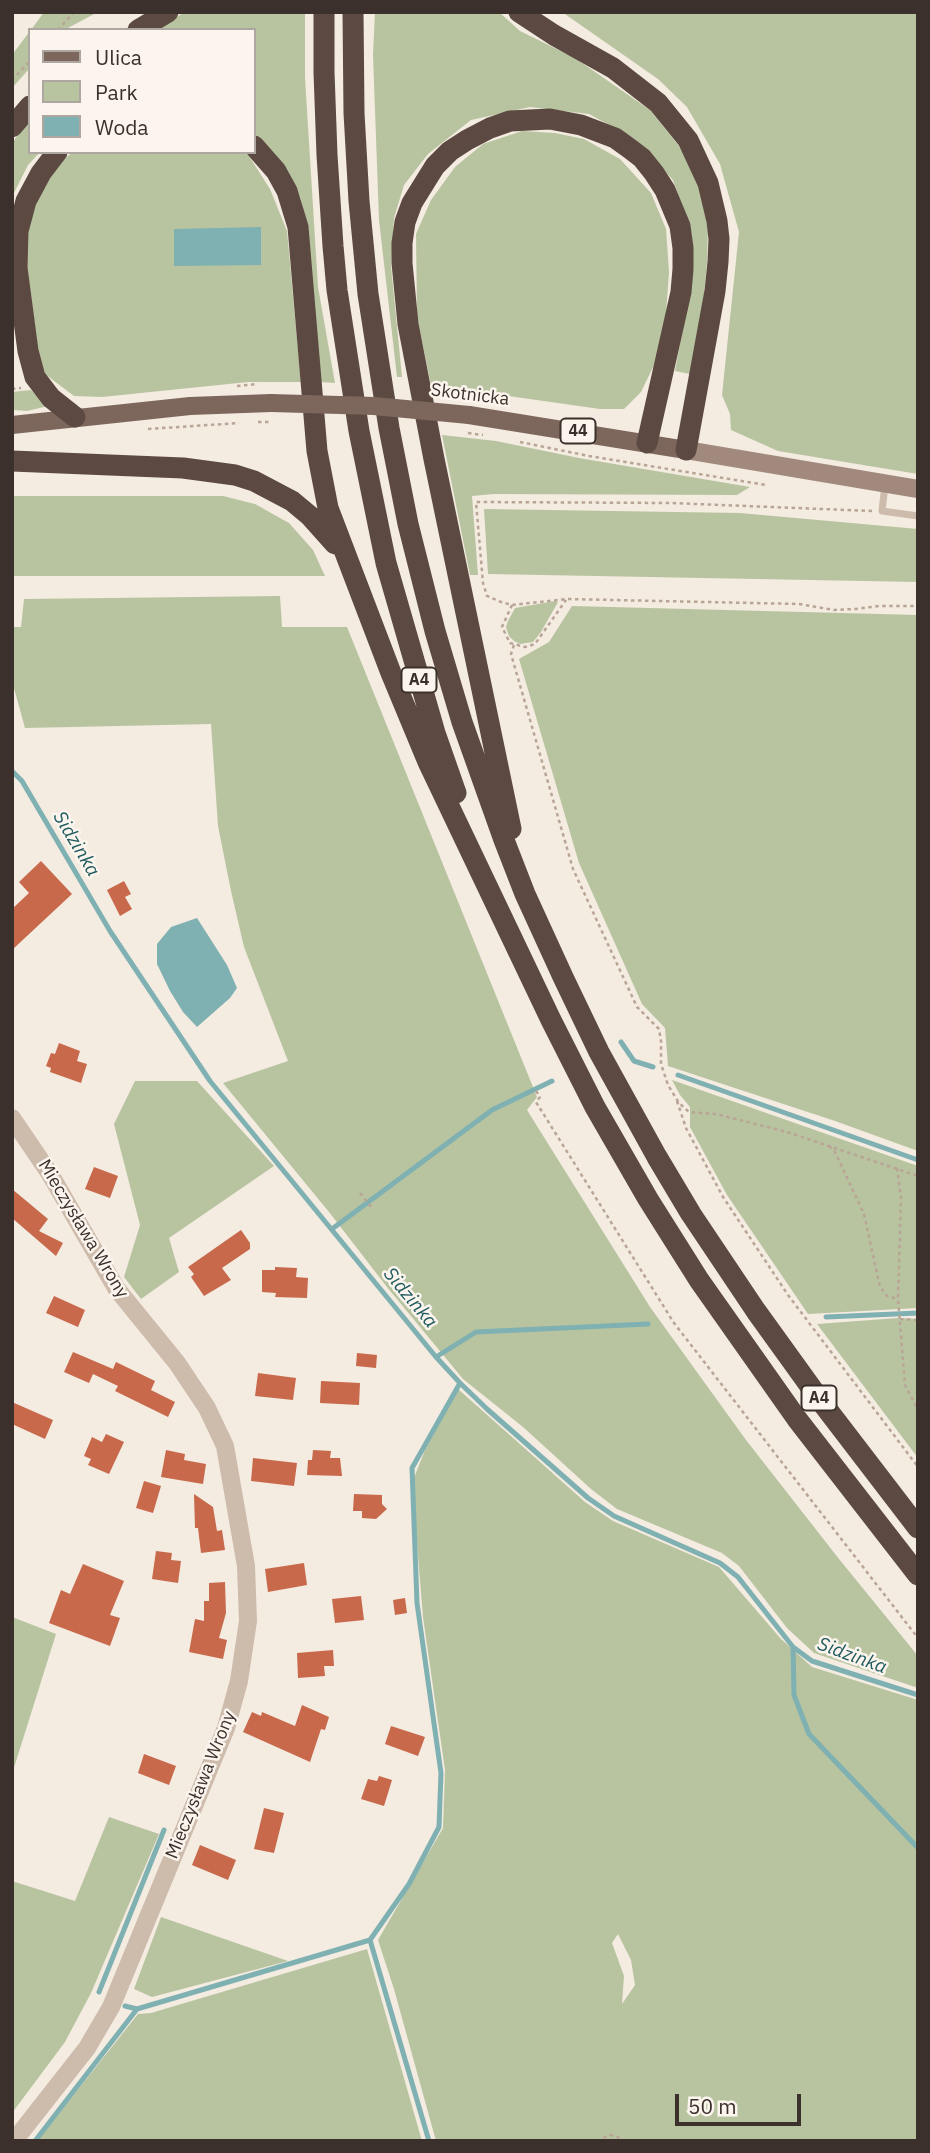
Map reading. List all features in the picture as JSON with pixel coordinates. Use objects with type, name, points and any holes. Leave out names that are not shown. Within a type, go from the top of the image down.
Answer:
[{"type":"highway","points":[[141,28],[168,12]]},
{"type":"highway","name":"A4","points":[[324,12],[327,155],[337,290],[359,431],[379,533],[389,577],[435,733],[505,922],[589,1095],[661,1220],[699,1280],[797,1419],[918,1575]]},
{"type":"highway","name":"A4","points":[[353,12],[354,113],[359,201],[376,355],[401,492],[425,595],[450,686],[475,762],[525,894],[599,1052],[639,1125],[691,1214],[756,1311],[918,1528]]},
{"type":"highway","points":[[519,12],[637,85],[658,103],[674,122],[700,162],[713,198],[717,220],[718,262],[716,290],[686,450]]},
{"type":"highway","points":[[12,127],[28,108]]},
{"type":"highway","points":[[525,894],[461,595],[426,419],[404,289],[402,243],[405,222],[412,203],[435,166],[467,140],[510,121],[550,119],[582,125],[615,138],[629,148],[648,166],[665,190],[680,226],[683,270],[676,319],[647,443]]},
{"type":"highway","points":[[256,148],[276,171],[287,191],[296,218],[302,255],[317,451],[328,508],[428,762],[505,922]]},
{"type":"highway","points":[[55,154],[41,173],[26,201],[18,231],[17,268],[27,351],[35,377],[51,398],[75,417]]},
{"type":"highway","points":[[12,461],[183,468],[235,475],[254,481],[292,501],[322,529],[347,559]]},
{"type":"main road","name":"Skotnicka","points":[[12,425],[190,406],[271,403],[374,406],[469,415],[918,489]]},
{"type":"street","name":"Mieczysława Wrony","points":[[12,1118],[50,1174],[117,1288],[177,1363],[207,1408],[219,1433],[225,1446],[246,1566],[248,1621],[239,1681],[226,1728],[110,2007],[87,2048],[14,2141]]},
{"type":"lane","points":[[885,484],[882,511],[918,516]]},
{"type":"path","points":[[60,28],[74,12]]},
{"type":"path","points":[[12,80],[28,63]]},
{"type":"path","points":[[144,430],[271,422]]},
{"type":"path","points":[[456,432],[483,435]]},
{"type":"path","points":[[509,440],[766,485]]},
{"type":"path","points":[[882,511],[671,502],[476,502],[478,542],[487,596],[512,605],[567,599],[799,604],[834,610],[918,606]]},
{"type":"path","points":[[512,605],[502,627],[506,638],[514,645],[525,647],[535,644],[567,599]]},
{"type":"path","points":[[514,645],[511,654],[573,869],[637,1007],[659,1029],[662,1064],[686,1128],[723,1196],[788,1295],[918,1467]]},
{"type":"path","points":[[537,1091],[540,1097],[537,1102],[674,1323],[918,1638]]},
{"type":"path","points":[[676,1098],[690,1112],[716,1114],[827,1144],[918,1176]]},
{"type":"path","points":[[827,1144],[835,1152],[864,1214],[880,1287],[887,1296],[898,1299]]},
{"type":"path","points":[[897,1168],[901,1198],[898,1299],[905,1385],[918,1410]]},
{"type":"path","points":[[360,1193],[372,1208]]},
{"type":"path","points":[[900,1319],[918,1320]]},
{"type":"path","points":[[597,2141],[615,2136],[623,2141]]},
{"type":"green space","points":[[44,12],[98,12],[68,28],[32,28]]},
{"type":"green space","points":[[185,12],[305,12],[305,78],[318,287],[335,383],[320,382],[308,230],[300,197],[289,174],[274,153],[256,136],[256,28],[157,28]]},
{"type":"green space","points":[[375,12],[499,12],[520,31],[575,58],[650,110],[679,146],[698,182],[708,227],[701,325],[690,374],[675,371],[690,290],[692,235],[673,180],[635,139],[589,114],[530,107],[471,120],[428,154],[404,185],[394,218],[391,266],[402,377],[397,377],[379,220],[373,55]]},
{"type":"green space","points":[[562,12],[918,12],[918,474],[778,451],[731,430],[730,414],[722,395],[739,232],[720,164],[687,107],[658,79]]},
{"type":"green space","points":[[28,34],[28,70],[12,88],[12,55]]},
{"type":"green space","points":[[28,122],[28,154],[38,154],[28,165],[12,197],[12,143]]},
{"type":"green space","points":[[522,131],[555,133],[584,139],[620,159],[651,193],[666,229],[669,272],[666,314],[658,357],[641,392],[624,409],[600,409],[431,385],[417,316],[416,234],[431,200],[455,167],[483,144]]},
{"type":"green space","points":[[70,154],[249,156],[270,189],[287,231],[301,382],[248,382],[102,397],[74,396],[45,374],[36,349],[24,284],[25,243],[35,203],[60,162]]},
{"type":"green space","points":[[31,390],[48,406],[27,411],[14,410],[12,392]]},
{"type":"green space","points":[[442,435],[496,441],[750,487],[737,495],[472,496],[478,575],[470,575]]},
{"type":"green space","points":[[12,496],[223,496],[255,504],[289,523],[313,550],[325,576],[12,576]]},
{"type":"green space","points":[[484,509],[740,513],[918,529],[918,582],[488,574]]},
{"type":"green space","points":[[280,596],[282,627],[347,627],[537,1097],[527,1110],[650,1307],[746,1440],[918,1656],[918,1688],[814,1653],[787,1628],[739,1566],[722,1553],[617,1509],[463,1379],[223,1083],[288,1061],[244,947],[231,891],[218,826],[211,724],[25,728],[12,681],[12,627],[21,627],[24,599]]},
{"type":"green space","points":[[558,602],[533,642],[520,644],[509,636],[506,627],[515,608]]},
{"type":"green space","points":[[572,606],[918,615],[918,1151],[668,1066],[665,1028],[642,1004],[579,863],[519,659],[549,642]]},
{"type":"green space","points":[[672,1080],[918,1166],[918,1308],[808,1314],[727,1195],[690,1127],[690,1107]]},
{"type":"green space","points":[[135,1081],[197,1081],[274,1166],[169,1238],[179,1272],[141,1299],[124,1277],[140,1225],[114,1124]]},
{"type":"green space","points":[[918,1319],[918,1458],[817,1324]]},
{"type":"green space","points":[[458,1389],[585,1502],[613,1521],[719,1567],[781,1639],[812,1667],[918,1700],[918,2141],[436,2141],[378,1940],[443,1828],[445,1770],[423,1617],[412,1483],[425,1450]],"holes":[[[618,1934],[631,1960],[635,1985],[622,2004],[624,1976],[612,1943]]]},
{"type":"green space","points":[[12,1617],[56,1634],[12,1774]]},
{"type":"green space","points":[[109,1817],[159,1834],[91,1993],[65,2042],[12,2113],[12,1881],[75,1901]]},
{"type":"green space","points":[[161,1917],[288,1961],[152,1997],[134,1989]]},
{"type":"green space","points":[[367,1949],[422,2141],[37,2141],[138,2014],[151,2013]]},
{"type":"water","points":[[261,227],[261,265],[174,266],[174,229]]},
{"type":"water","points":[[197,918],[227,965],[237,988],[230,998],[197,1027],[183,1012],[170,991],[157,964],[157,944],[171,927]]},
{"type":"building","points":[[41,861],[72,894],[12,950],[12,909],[29,893],[19,882]]},
{"type":"building","points":[[124,881],[131,894],[125,897],[132,909],[120,916],[107,890]]},
{"type":"building","points":[[59,1043],[80,1051],[77,1061],[87,1064],[81,1083],[50,1072],[51,1068],[46,1066]]},
{"type":"building","points":[[94,1167],[118,1176],[110,1198],[85,1189]]},
{"type":"building","points":[[12,1189],[48,1219],[39,1231],[63,1243],[56,1256],[12,1218]]},
{"type":"building","points":[[241,1230],[250,1243],[250,1249],[222,1268],[231,1280],[204,1296],[191,1277],[194,1274],[188,1267]]},
{"type":"building","points":[[275,1267],[297,1268],[296,1277],[308,1278],[307,1298],[275,1297],[276,1293],[262,1292],[262,1270],[275,1270]]},
{"type":"building","points":[[54,1296],[85,1310],[78,1327],[46,1313]]},
{"type":"building","points":[[73,1352],[113,1369],[116,1362],[155,1381],[151,1390],[175,1402],[168,1417],[115,1391],[118,1386],[93,1374],[89,1383],[64,1372]]},
{"type":"building","points":[[357,1353],[377,1355],[376,1368],[356,1366]]},
{"type":"building","points":[[258,1373],[296,1378],[293,1400],[255,1396]]},
{"type":"building","points":[[321,1381],[360,1383],[359,1405],[320,1403]]},
{"type":"building","points":[[12,1402],[53,1420],[45,1439],[12,1424]]},
{"type":"building","points":[[106,1434],[124,1442],[109,1474],[88,1465],[91,1459],[84,1456],[92,1437],[102,1442]]},
{"type":"building","points":[[166,1450],[185,1454],[184,1460],[206,1464],[203,1484],[161,1477]]},
{"type":"building","points":[[313,1450],[331,1451],[330,1458],[340,1458],[342,1476],[307,1475],[308,1460],[312,1460]]},
{"type":"building","points":[[253,1458],[297,1463],[294,1486],[251,1481]]},
{"type":"building","points":[[144,1481],[161,1486],[153,1513],[136,1508]]},
{"type":"building","points":[[194,1494],[213,1507],[217,1531],[222,1530],[225,1550],[201,1553],[198,1528],[195,1528]]},
{"type":"building","points":[[354,1494],[382,1495],[382,1504],[387,1509],[376,1519],[362,1518],[362,1511],[353,1511]]},
{"type":"building","points":[[156,1551],[172,1553],[171,1560],[181,1561],[178,1583],[152,1579]]},
{"type":"building","points":[[304,1563],[307,1585],[268,1592],[265,1569]]},
{"type":"building","points":[[83,1564],[124,1581],[110,1615],[120,1618],[110,1646],[49,1623],[61,1590],[70,1594]]},
{"type":"building","points":[[225,1582],[226,1613],[219,1638],[227,1640],[223,1659],[189,1652],[195,1619],[204,1621],[204,1601],[209,1601],[209,1583]]},
{"type":"building","points":[[361,1596],[364,1620],[335,1623],[332,1599]]},
{"type":"building","points":[[405,1598],[407,1613],[395,1615],[393,1600]]},
{"type":"building","points":[[333,1650],[334,1666],[324,1666],[325,1676],[298,1678],[297,1653]]},
{"type":"building","points":[[302,1705],[329,1717],[325,1730],[321,1729],[310,1762],[243,1732],[252,1712],[261,1716],[262,1712],[295,1726]]},
{"type":"building","points":[[391,1726],[425,1737],[418,1756],[385,1744]]},
{"type":"building","points":[[144,1754],[176,1766],[169,1785],[138,1773]]},
{"type":"building","points":[[379,1776],[392,1780],[384,1806],[361,1799],[368,1779],[377,1781]]},
{"type":"building","points":[[264,1808],[284,1813],[274,1853],[254,1849]]},
{"type":"building","points":[[200,1845],[236,1860],[228,1880],[192,1865]]},
{"type":"waterway","name":"Sidzinka","points":[[12,771],[22,781],[110,931],[210,1081],[460,1383],[588,1498],[614,1516],[720,1563],[738,1577],[793,1647],[812,1661],[918,1695]]},
{"type":"waterway","points":[[621,1042],[634,1061],[653,1067]]},
{"type":"waterway","points":[[678,1075],[918,1160]]},
{"type":"waterway","points":[[332,1229],[492,1110],[552,1081]]},
{"type":"waterway","points":[[826,1317],[918,1313]]},
{"type":"waterway","points":[[436,1357],[476,1332],[648,1324]]},
{"type":"waterway","points":[[429,2141],[370,1940],[409,1884],[439,1827],[441,1773],[417,1603],[412,1468],[460,1383]]},
{"type":"waterway","points":[[793,1647],[794,1695],[809,1734],[918,1848]]},
{"type":"waterway","points":[[99,1992],[164,1830]]},
{"type":"waterway","points":[[35,2141],[137,2009],[370,1940]]},
{"type":"waterway","points":[[125,2006],[137,2009]]}]
